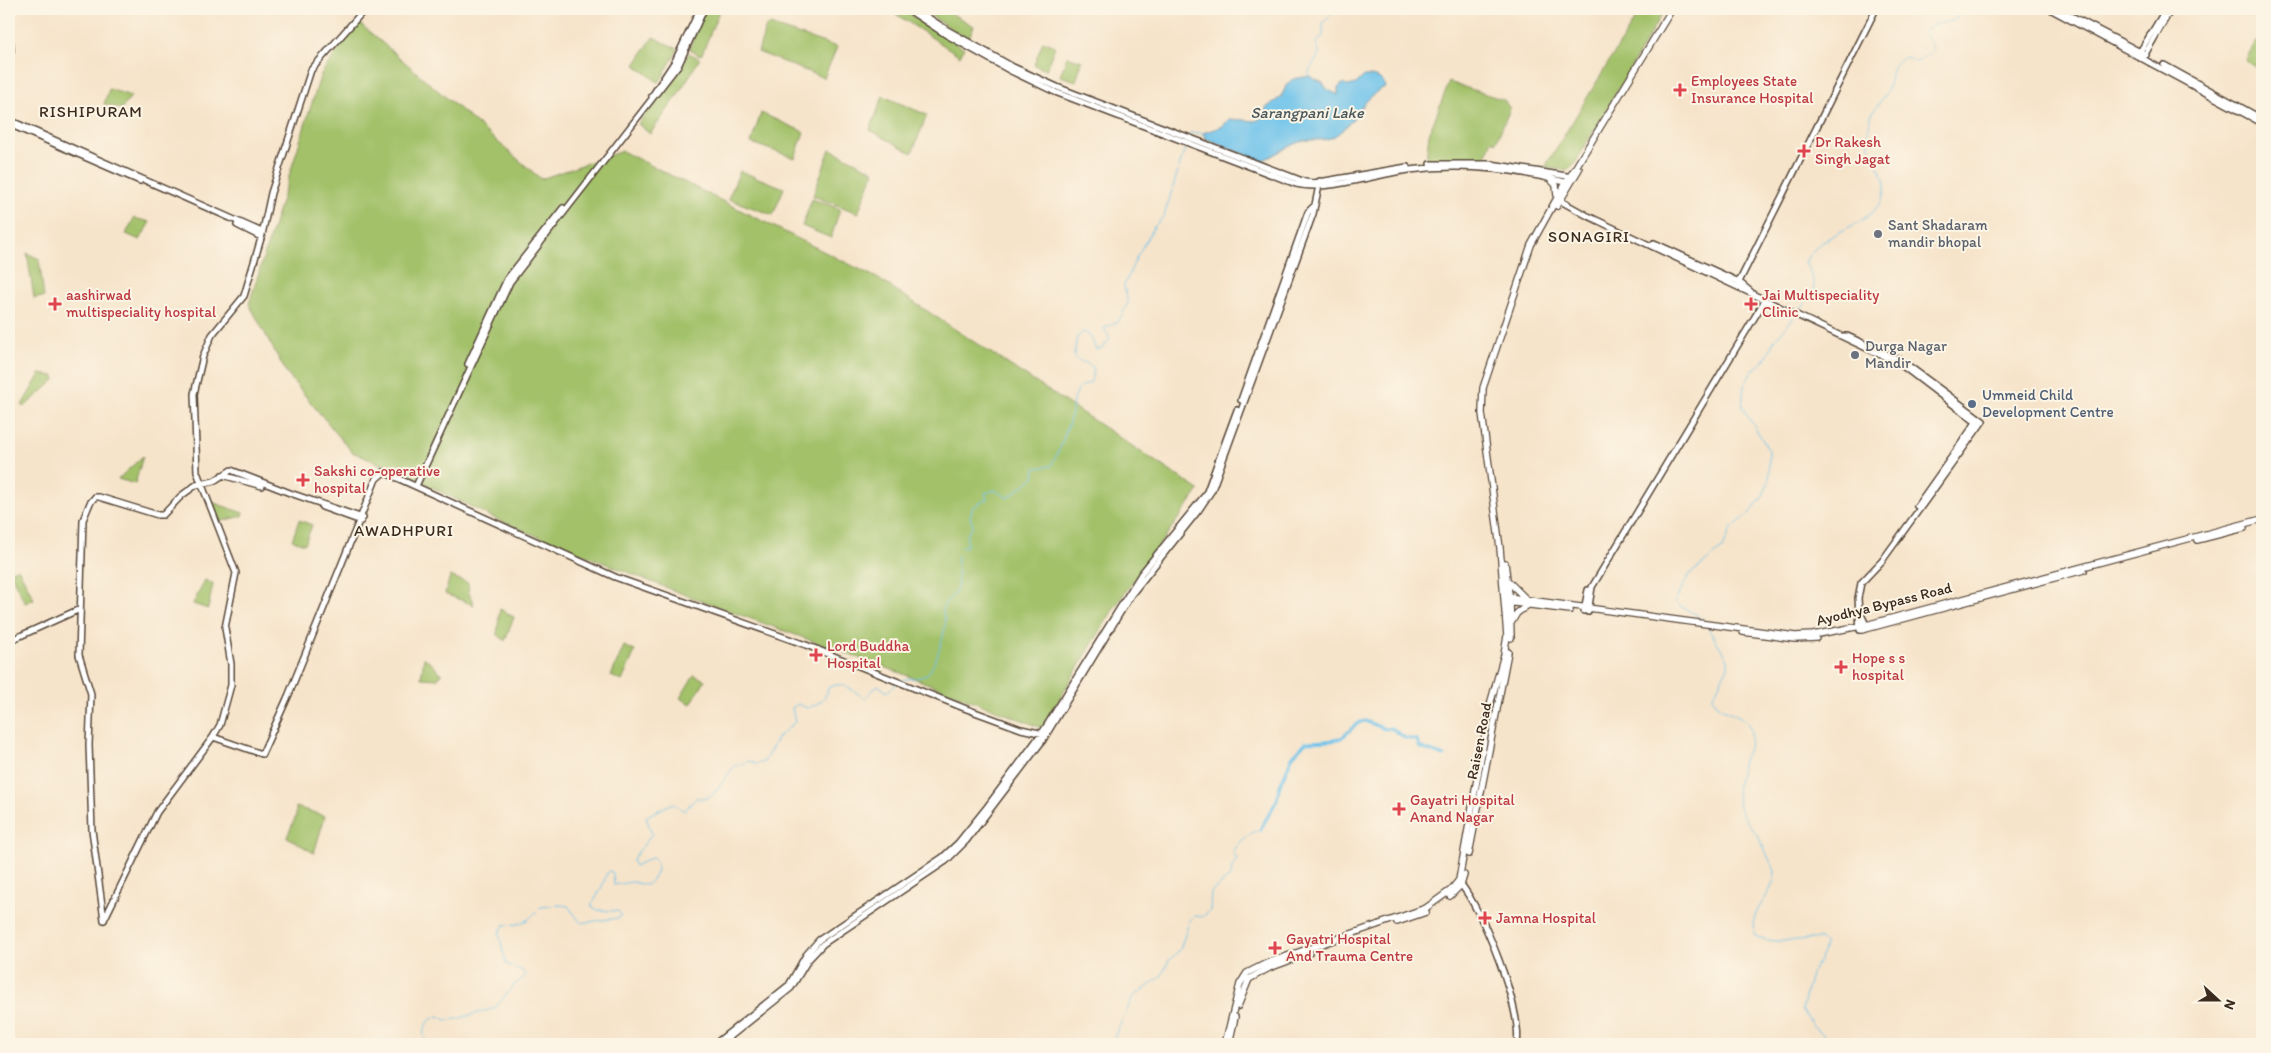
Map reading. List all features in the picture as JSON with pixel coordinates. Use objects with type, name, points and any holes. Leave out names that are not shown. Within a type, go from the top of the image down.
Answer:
[{"type":"main road","points":[[1507,599],[1482,413],[1484,388],[1531,245],[1673,9]]},
{"type":"main road","points":[[1507,599],[1507,580],[1485,413],[1487,388],[1535,245],[1559,198],[1556,185],[1549,178]]},
{"type":"main road","name":"Ayodhya Bypass Road","points":[[1866,627],[2262,519]]},
{"type":"main road","name":"Ayodhya Bypass Road","points":[[1507,599],[1804,640],[1866,627],[2262,523]]},
{"type":"main road","points":[[1507,580],[1516,592],[1528,602],[1517,612],[1511,623]]},
{"type":"main road","name":"Raisen Road","points":[[1460,883],[1511,639],[1511,623],[1507,599]]},
{"type":"main road","name":"Raisen Road","points":[[1460,883],[1491,699],[1504,655],[1507,636],[1507,599]]},
{"type":"main road","points":[[1491,699],[1499,701]]},
{"type":"main road","points":[[1225,1044],[1240,984],[1247,973],[1267,963],[1426,908],[1460,883]]},
{"type":"main road","points":[[1229,1044],[1238,1004],[1249,979],[1269,968],[1428,911],[1460,883]]},
{"type":"street","points":[[362,519],[231,470],[214,481],[201,483],[181,496],[164,515],[158,516],[99,497],[93,499],[83,520],[79,655],[91,694],[89,745],[92,830],[104,920],[157,812],[214,737],[220,725],[231,685],[231,664],[225,628],[236,573],[201,483],[197,472],[193,411],[194,394],[203,356],[212,335],[244,296],[262,234],[271,193],[312,70],[365,9]]},
{"type":"street","points":[[663,82],[682,48],[700,9]]},
{"type":"street","points":[[416,486],[502,288],[663,82],[686,50],[704,9]]},
{"type":"street","points":[[907,9],[945,34],[1011,71],[1062,94],[1178,138],[1304,182],[1320,184],[1418,165],[1496,166],[1572,177]]},
{"type":"street","points":[[915,9],[1013,67],[1178,138]]},
{"type":"street","points":[[1738,282],[1876,9]]},
{"type":"street","points":[[2050,9],[2262,119]]},
{"type":"street","points":[[2058,9],[2262,123]]},
{"type":"street","points":[[2141,55],[2166,9]]},
{"type":"street","points":[[2141,55],[2171,9]]},
{"type":"street","points":[[9,31],[11,44],[9,58]]},
{"type":"street","points":[[9,120],[262,234]]},
{"type":"street","points":[[9,124],[127,177],[166,191],[262,234]]},
{"type":"street","points":[[1496,166],[1568,183]]},
{"type":"street","points":[[721,1044],[791,988],[808,960],[823,944],[946,861],[1044,734],[1141,574],[1206,494],[1308,212],[1313,207],[1320,184]]},
{"type":"street","points":[[1559,198],[1738,282],[1751,292]]},
{"type":"street","points":[[1559,198],[1765,300],[1843,336],[1913,373],[1978,421],[1860,586],[1859,628]]},
{"type":"street","points":[[1586,610],[1589,588],[1632,516],[1636,514],[1765,300]]},
{"type":"street","points":[[214,737],[262,754],[289,694],[378,477],[384,472],[615,577],[794,641],[1021,729],[1044,734]]},
{"type":"street","points":[[9,641],[80,610]]},
{"type":"street","points":[[1859,610],[1866,627]]},
{"type":"street","points":[[715,1044],[789,985],[806,954],[819,940],[943,857],[979,820]]},
{"type":"street","points":[[1460,883],[1494,949],[1516,1019],[1517,1044]]},
{"type":"green space","points":[[705,9],[720,9],[702,54],[699,55],[691,50],[690,46]]},
{"type":"green space","points":[[888,9],[902,9],[964,48],[960,56]]},
{"type":"green space","points":[[921,9],[943,9],[974,26],[968,40]]},
{"type":"green space","points":[[1641,9],[1665,9],[1574,165],[1567,171],[1545,167]]},
{"type":"green space","points":[[358,22],[541,179],[622,151],[877,278],[1199,490],[1114,608],[1042,728],[898,672],[677,592],[502,522],[411,477],[352,452],[287,374],[249,304],[321,74]]},
{"type":"green space","points":[[770,25],[837,47],[824,78],[758,52],[766,26]]},
{"type":"green space","points":[[653,37],[678,49],[659,83],[635,65]]},
{"type":"green space","points":[[1043,41],[1055,46],[1046,70],[1034,65]]},
{"type":"green space","points":[[2256,41],[2262,44],[2262,70],[2245,61]]},
{"type":"green space","points":[[689,53],[699,58],[699,60],[678,95],[650,134],[638,124]]},
{"type":"green space","points":[[1067,56],[1082,61],[1076,81],[1060,76]]},
{"type":"green space","points":[[1449,82],[1504,100],[1510,109],[1496,142],[1492,140],[1483,162],[1426,160],[1429,134]]},
{"type":"green space","points":[[109,89],[131,96],[122,109],[104,104]]},
{"type":"green space","points":[[883,96],[927,115],[912,153],[870,130]]},
{"type":"green space","points":[[761,113],[804,132],[795,158],[751,143]]},
{"type":"green space","points":[[830,149],[874,171],[858,213],[813,196]]},
{"type":"green space","points":[[740,171],[784,188],[773,215],[728,199]]},
{"type":"green space","points":[[812,199],[840,209],[831,238],[802,226]]},
{"type":"green space","points":[[134,218],[150,222],[140,240],[126,234]]},
{"type":"green space","points":[[27,253],[39,259],[44,297],[34,298]]},
{"type":"green space","points":[[40,374],[54,376],[55,380],[24,407],[22,405]]},
{"type":"green space","points":[[143,456],[135,484],[118,479]]},
{"type":"green space","points":[[209,501],[243,513],[243,516],[218,522]]},
{"type":"green space","points":[[299,520],[312,525],[305,544],[292,540]]},
{"type":"green space","points":[[18,568],[34,599],[25,603],[10,572]]},
{"type":"green space","points":[[450,576],[468,583],[469,593],[474,605],[445,594]]},
{"type":"green space","points":[[205,580],[213,584],[208,609],[193,604]]},
{"type":"green space","points":[[500,609],[514,617],[505,641],[497,634]]},
{"type":"green space","points":[[624,646],[635,651],[622,681],[611,676]]},
{"type":"green space","points":[[424,657],[442,674],[437,679],[421,678]]},
{"type":"green space","points":[[694,675],[705,680],[691,704],[680,698]]},
{"type":"green space","points":[[296,807],[325,816],[314,853],[287,837],[296,816]]},
{"type":"water","name":"Sarangpani Lake","points":[[1309,76],[1323,83],[1327,89],[1338,95],[1338,88],[1343,83],[1348,86],[1356,84],[1364,76],[1377,77],[1385,87],[1371,96],[1343,130],[1336,135],[1324,140],[1307,140],[1298,143],[1261,161],[1205,138],[1203,133],[1223,126],[1229,119],[1256,121],[1263,117],[1266,108],[1281,97],[1287,84],[1293,79]]},
{"type":"waterway","points":[[1309,76],[1309,71],[1319,55],[1317,42],[1323,36],[1323,23],[1331,15],[1329,9]]},
{"type":"waterway","points":[[1798,312],[1814,289],[1813,279],[1805,263],[1812,252],[1822,243],[1869,215],[1878,206],[1884,195],[1885,188],[1882,175],[1870,151],[1869,129],[1872,114],[1887,92],[1893,66],[1905,57],[1917,62],[1932,52],[1933,48],[1924,34],[1928,26],[1955,20],[1963,9]]},
{"type":"waterway","points":[[1189,136],[1190,133],[1203,133]]},
{"type":"waterway","points":[[961,547],[967,546],[967,534],[973,525],[970,517],[973,507],[987,499],[985,493],[995,490],[1008,498],[1034,477],[1035,468],[1051,466],[1061,446],[1072,413],[1073,400],[1080,387],[1091,382],[1094,368],[1077,360],[1074,355],[1077,337],[1083,332],[1090,335],[1096,350],[1102,348],[1110,339],[1104,328],[1118,322],[1128,303],[1124,286],[1137,256],[1154,227],[1164,216],[1186,145]]},
{"type":"waterway","points":[[1704,622],[1675,601],[1689,575],[1722,549],[1732,528],[1752,511],[1763,496],[1769,481],[1769,450],[1742,407],[1744,386],[1752,371],[1765,360],[1774,341],[1794,317]]},
{"type":"waterway","points":[[900,681],[926,675],[934,662],[944,630],[943,609],[946,602],[955,593],[957,587],[957,556]]},
{"type":"waterway","points":[[1706,625],[1728,659],[1728,667],[1712,698],[1720,707],[1747,722],[1751,733],[1739,778],[1737,793],[1739,807],[1759,838],[1775,871],[1770,889],[1754,919],[1755,936],[1771,941],[1820,939],[1825,944],[1823,953],[1810,977],[1802,1010],[1814,1027],[1834,1044]]},
{"type":"waterway","points":[[428,1044],[425,1040],[424,1031],[430,1020],[439,1016],[446,1020],[457,1019],[495,1008],[515,984],[525,977],[523,971],[506,964],[499,933],[504,925],[519,924],[529,919],[541,907],[560,905],[568,906],[581,923],[618,918],[621,915],[618,911],[596,910],[591,906],[601,889],[607,873],[610,871],[613,873],[614,885],[632,882],[647,885],[654,876],[657,870],[655,859],[651,858],[635,866],[632,860],[652,834],[646,817],[673,803],[684,811],[696,798],[712,796],[734,766],[750,761],[756,764],[764,762],[778,737],[795,722],[792,708],[798,704],[807,708],[814,705],[824,698],[828,688],[834,686],[848,687],[865,698],[878,685],[887,692],[897,683]]},
{"type":"waterway","points":[[1260,830],[1277,800],[1279,788],[1292,757],[1306,742],[1339,739],[1355,726],[1365,721],[1385,729],[1391,728],[1405,738],[1417,740],[1419,747],[1444,756]]},
{"type":"waterway","points":[[1111,1044],[1133,997],[1161,977],[1169,960],[1180,950],[1190,919],[1195,916],[1202,917],[1210,911],[1211,892],[1231,876],[1232,867],[1237,859],[1233,852],[1235,848],[1241,841],[1260,830]]},
{"type":"place","name":"Employees State Insurance Hospital","points":[[1680,90]]},
{"type":"place","name":"Dr Rakesh Singh Jagat","points":[[1804,151]]},
{"type":"place","name":"Sant Shadaram mandir bhopal","points":[[1878,234]]},
{"type":"place","name":"aashirwad multispeciality hospital","points":[[55,304]]},
{"type":"place","name":"Jai Multispeciality Clinic","points":[[1751,304]]},
{"type":"place","name":"Durga Nagar Mandir","points":[[1855,355]]},
{"type":"place","name":"Ummeid Child Development Centre","points":[[1972,404]]},
{"type":"place","name":"Sakshi co-operative hospital","points":[[303,480]]},
{"type":"place","name":"Lord Buddha Hospital","points":[[816,655]]},
{"type":"place","name":"Hope s s hospital","points":[[1841,667]]},
{"type":"place","name":"Gayatri Hospital Anand Nagar","points":[[1399,809]]},
{"type":"place","name":"Jamna Hospital","points":[[1485,918]]},
{"type":"place","name":"Gayatri Hospital And Trauma Centre","points":[[1275,948]]},
{"type":"district","name":"RISHIPURAM","points":[[91,111]]},
{"type":"district","name":"SONAGIRI","points":[[1589,236]]},
{"type":"district","name":"AWADHPURI","points":[[404,530]]}]
